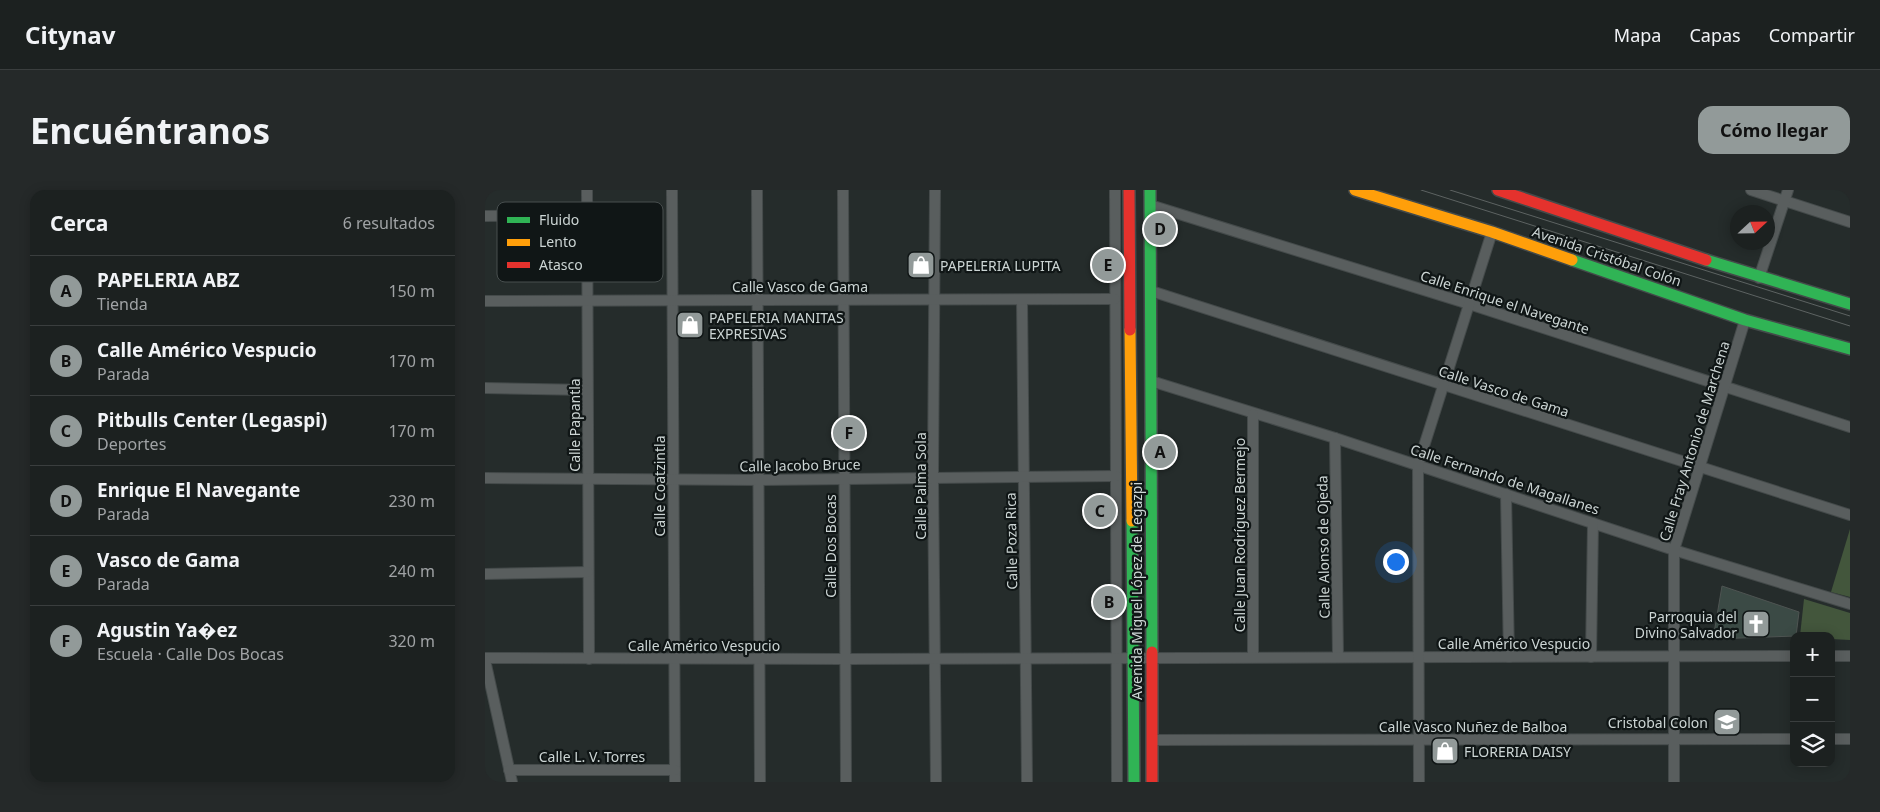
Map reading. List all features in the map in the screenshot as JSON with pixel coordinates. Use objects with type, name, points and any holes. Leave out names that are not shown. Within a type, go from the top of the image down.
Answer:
[{"type":"main road","name":"Avenida Miguel López de Legazpi","points":[[1129,190],[1134,782]]},
{"type":"main road","name":"Avenida Miguel López de Legazpi","points":[[1150,190],[1152,782]]},
{"type":"main road","name":"Avenida Cristóbal Colón","points":[[1355,190],[1492,232],[1745,320],[1850,348]]},
{"type":"main road","name":"Avenida Cristóbal Colón","points":[[1502,191],[1759,278],[1850,304]]},
{"type":"street","name":"Calle Coatzintla","points":[[672,190],[671,300],[675,782]]},
{"type":"street","points":[[757,190],[760,782]]},
{"type":"street","name":"Calle Dos Bocas","points":[[843,190],[845,782]]},
{"type":"street","name":"Calle Palma Sola","points":[[935,190],[933,478],[935,782]]},
{"type":"street","name":"Avenida Miguel López de Legazpi","points":[[1115,190],[1117,782]]},
{"type":"street","points":[[1751,190],[1850,222]]},
{"type":"street","points":[[1759,278],[1788,190]]},
{"type":"street","name":"Calle Enrique el Navegante","points":[[1150,205],[1469,304],[1850,427]]},
{"type":"street","points":[[1419,782],[1418,465],[1492,232]]},
{"type":"street","name":"Calle Papantla","points":[[587,282],[589,660]]},
{"type":"street","name":"Calle Vasco de Gama","points":[[1151,291],[1850,515]]},
{"type":"street","name":"Calle Vasco de Gama","points":[[485,301],[1115,299]]},
{"type":"street","name":"Calle Poza Rica","points":[[1022,300],[1027,782]]},
{"type":"street","name":"Calle Fray Antonio de Marchena","points":[[1674,782],[1674,550],[1701,468],[1745,320]]},
{"type":"street","name":"Calle Fernando de Magallanes","points":[[1151,381],[1335,438],[1674,550],[1850,604]]},
{"type":"street","points":[[485,388],[587,390]]},
{"type":"street","name":"Calle Juan Rodríguez Bermejo","points":[[1253,414],[1253,656]]},
{"type":"street","name":"Calle Alonso de Ojeda","points":[[1335,438],[1338,656]]},
{"type":"street","name":"Calle Jacobo Bruce","points":[[485,478],[758,480],[844,477],[1116,476]]},
{"type":"street","points":[[1506,494],[1509,657]]},
{"type":"street","points":[[1591,656],[1593,523]]},
{"type":"street","points":[[485,574],[589,572]]},
{"type":"street","name":"Calle Américo Vespucio","points":[[485,659],[1790,656]]},
{"type":"street","points":[[1835,656],[1850,656]]},
{"type":"street","points":[[485,659],[512,782]]},
{"type":"street","name":"Calle Vasco Nuñez de Balboa","points":[[1152,740],[1790,739]]},
{"type":"street","points":[[1835,739],[1850,739]]},
{"type":"street","name":"Calle L. V. Torres","points":[[509,770],[675,770]]},
{"type":"green space","points":[[1850,529],[1850,597],[1831,592]]},
{"type":"green space","points":[[1804,599],[1850,613],[1850,640],[1835,639],[1835,632],[1800,632]]},
{"type":"building","name":"Parroquia del Divino Salvador","points":[[1722,586],[1799,612],[1796,632],[1790,632],[1790,636],[1713,639]]},
{"type":"tram line","points":[[1421,190],[1850,326]]},
{"type":"tram line","points":[[1450,190],[1850,316]]},
{"type":"traffic: fast","points":[[1150,190],[1152,652]]},
{"type":"traffic: fast","points":[[1572,260],[1745,320],[1850,349]]},
{"type":"traffic: fast","points":[[1706,260],[1850,304]]},
{"type":"traffic: fast","points":[[1132,521],[1134,782]]},
{"type":"traffic: slow","points":[[1355,190],[1492,232],[1572,260]]},
{"type":"traffic: slow","points":[[1130,330],[1132,521]]},
{"type":"traffic: jam","points":[[1129,190],[1130,330]]},
{"type":"traffic: jam","points":[[1498,190],[1706,260]]},
{"type":"traffic: jam","points":[[1152,652],[1152,782]]},
{"type":"place","name":"Enrique El Navegante","points":[[1160,229]]},
{"type":"place","name":"PAPELERIA LUPITA","points":[[921,265]]},
{"type":"place","name":"Vasco de Gama","points":[[1108,265]]},
{"type":"place","name":"PAPELERIA MANITAS EXPRESIVAS","points":[[690,325]]},
{"type":"place","name":"Agustin Ya�ez","points":[[849,433]]},
{"type":"place","name":"PAPELERIA ABZ","points":[[1160,452]]},
{"type":"place","name":"Pitbulls Center (Legaspi)","points":[[1100,511]]},
{"type":"place","name":"Calle Américo Vespucio","points":[[1109,602]]},
{"type":"place","name":"Parroquia del Divino Salvador","points":[[1756,624]]},
{"type":"place","name":"Cristobal Colon","points":[[1727,722]]},
{"type":"place","name":"FLORERIA DAISY","points":[[1445,751]]}]
